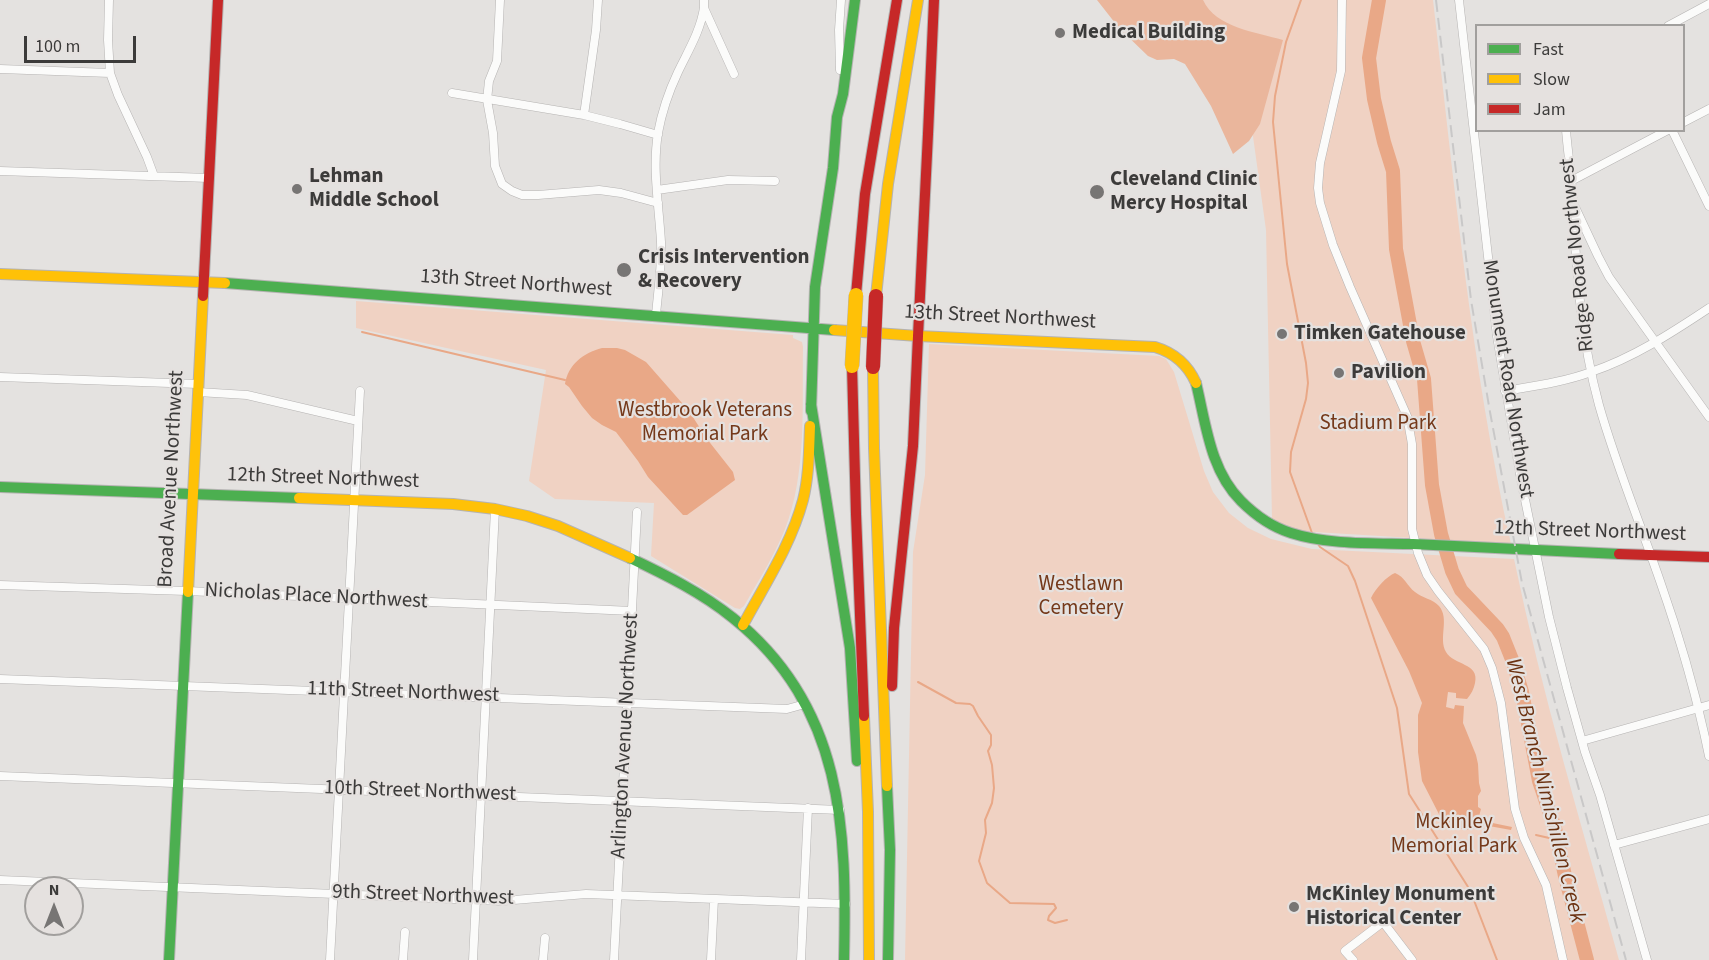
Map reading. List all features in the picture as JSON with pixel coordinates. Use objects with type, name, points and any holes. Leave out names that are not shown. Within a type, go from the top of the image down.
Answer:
[{"type":"main road","name":"Broad Avenue Northwest","points":[[169,960],[218,0]]},
{"type":"main road","points":[[743,625],[785,547],[801,508],[809,462],[818,262],[855,0]]},
{"type":"main road","points":[[869,960],[868,799],[853,446],[852,366],[865,194],[897,0]]},
{"type":"main road","points":[[888,960],[889,828],[874,448],[873,367],[879,250],[891,156],[918,0]]},
{"type":"main road","points":[[889,828],[896,790],[892,648],[913,447],[934,0]]},
{"type":"main road","name":"13th Street Northwest","points":[[0,274],[204,281],[918,336],[1151,346],[1171,353],[1186,366],[1194,379],[1213,457],[1219,471],[1246,506],[1282,529],[1302,536],[1334,540]]},
{"type":"main road","points":[[811,404],[845,610],[853,692],[860,825],[870,893]]},
{"type":"main road","name":"12th Street Northwest","points":[[0,487],[354,500],[495,509],[562,527],[682,584],[713,602],[743,625],[768,651],[805,704],[813,720],[828,761],[840,810],[846,904],[844,960]]},
{"type":"main road","name":"12th Street Northwest","points":[[1334,540],[1535,551],[1709,557]]},
{"type":"street","points":[[110,0],[108,57],[110,73],[113,85],[154,176]]},
{"type":"street","points":[[500,0],[497,61],[489,81],[487,100],[493,133],[496,172],[502,183],[512,191],[530,195],[611,191],[658,203]]},
{"type":"street","points":[[584,116],[598,0]]},
{"type":"street","points":[[837,117],[841,0]]},
{"type":"street","points":[[1342,0],[1341,71],[1318,176],[1319,195],[1325,222],[1350,287],[1407,416],[1412,444],[1412,524],[1427,575],[1484,649],[1492,668],[1501,703],[1515,809],[1524,838],[1546,885],[1563,960]]},
{"type":"street","name":"Monument Road Northwest","points":[[1459,0],[1475,126]]},
{"type":"street","points":[[704,4],[734,74]]},
{"type":"street","points":[[656,315],[661,249],[656,156],[658,135],[670,91],[702,21],[704,4]]},
{"type":"street","points":[[1672,24],[1709,4]]},
{"type":"street","points":[[0,69],[110,73]]},
{"type":"street","points":[[452,93],[584,116],[658,135]]},
{"type":"street","points":[[1685,121],[1709,109]]},
{"type":"street","name":"Monument Road Northwest","points":[[1476,132],[1493,308],[1505,391],[1535,551],[1582,741],[1600,795],[1647,960]]},
{"type":"street","name":"Ridge Road Northwest","points":[[1566,132],[1580,303],[1591,372],[1611,442],[1661,582],[1698,708],[1709,756]]},
{"type":"street","points":[[1571,181],[1664,132]]},
{"type":"street","points":[[1673,132],[1709,206]]},
{"type":"street","points":[[0,171],[208,178]]},
{"type":"street","points":[[657,190],[728,180],[775,181]]},
{"type":"street","points":[[1573,201],[1604,267],[1654,342],[1709,417]]},
{"type":"street","points":[[1505,391],[1591,372],[1633,354],[1709,308]]},
{"type":"street","points":[[0,377],[198,388],[247,395],[358,422]]},
{"type":"street","points":[[330,960],[360,391]]},
{"type":"street","points":[[472,960],[495,509]]},
{"type":"street","name":"Arlington Avenue Northwest","points":[[614,960],[637,512]]},
{"type":"street","name":"Nicholas Place Northwest","points":[[0,585],[632,611]]},
{"type":"street","name":"11th Street Northwest","points":[[0,679],[787,709],[805,704]]},
{"type":"street","points":[[1582,741],[1709,705]]},
{"type":"street","name":"10th Street Northwest","points":[[0,776],[840,810]]},
{"type":"street","points":[[801,960],[808,808]]},
{"type":"street","points":[[1614,845],[1709,819]]},
{"type":"street","name":"9th Street Northwest","points":[[0,880],[510,900],[618,894],[846,904]]},
{"type":"street","points":[[711,960],[714,898]]},
{"type":"street","points":[[1353,960],[1346,951],[1383,922],[1412,960]]},
{"type":"street","points":[[403,960],[405,932]]},
{"type":"street","points":[[543,960],[544,938]]},
{"type":"green space","name":"Stadium Park","points":[[1162,0],[1433,0],[1474,341],[1511,544],[1298,531],[1272,519],[1266,230],[1246,86]]},
{"type":"green space","name":"Westbrook Veterans Memorial Park","points":[[356,301],[793,335],[793,338],[802,342],[802,439],[792,508],[781,539],[744,606],[740,609],[735,608],[651,556],[654,503],[555,499],[529,481],[546,370],[356,328]]},
{"type":"green space","name":"Westlawn Cemetery","points":[[929,344],[1159,356],[1166,359],[1174,372],[1204,471],[1213,492],[1229,513],[1248,528],[1271,539],[1312,549],[1514,559],[1550,710],[1619,960],[905,960],[913,552],[925,475]]},
{"type":"shaded area","points":[[1097,0],[1203,0],[1217,17],[1227,23],[1283,40],[1260,124],[1249,141],[1233,154],[1211,106],[1185,64],[1174,59],[1157,60],[1148,56],[1119,28]]},
{"type":"shaded area","points":[[602,348],[625,350],[646,362],[689,411],[733,472],[735,480],[687,515],[683,515],[648,477],[616,432],[592,418],[565,384],[569,371],[578,361]]},
{"type":"shaded area","points":[[1395,573],[1415,592],[1439,606],[1444,617],[1443,641],[1446,652],[1454,660],[1474,672],[1475,685],[1467,699],[1456,698],[1456,693],[1448,692],[1446,707],[1454,709],[1455,705],[1464,706],[1463,723],[1478,764],[1481,791],[1478,796],[1478,807],[1481,809],[1478,820],[1512,827],[1511,830],[1478,824],[1472,830],[1451,828],[1442,820],[1422,781],[1418,752],[1418,715],[1422,703],[1409,671],[1371,598],[1382,583]]},
{"type":"waterway","points":[[1301,0],[1286,42],[1275,96],[1273,122],[1287,264],[1308,383],[1306,399],[1291,452],[1290,472],[1312,533]]},
{"type":"waterway","name":"West Branch Nimishillen Creek","points":[[1379,0],[1369,58],[1374,99],[1393,171],[1396,249],[1413,341],[1424,379],[1432,485],[1441,534],[1452,571],[1461,590],[1497,628],[1513,662],[1522,692],[1539,781],[1555,828],[1587,960]]},
{"type":"waterway","points":[[362,332],[565,380]]},
{"type":"waterway","points":[[1316,541],[1320,547],[1348,566],[1355,581],[1397,708],[1409,794],[1470,890],[1497,960]]},
{"type":"waterway","points":[[918,682],[956,703],[973,706],[991,735],[991,745],[988,751],[994,788],[992,803],[985,820],[986,833],[979,861],[987,883],[1010,903],[1054,904],[1056,908],[1048,920],[1055,923],[1067,920]]},
{"type":"waterway","points":[[1536,835],[1558,840]]},
{"type":"railway","points":[[1436,0],[1471,300],[1522,583],[1626,960]]},
{"type":"traffic: fast","points":[[837,117],[843,94],[855,0]]},
{"type":"traffic: fast","points":[[811,411],[815,287],[833,168],[837,117]]},
{"type":"traffic: fast","points":[[225,283],[834,330]]},
{"type":"traffic: fast","points":[[1196,383],[1206,430],[1222,475],[1246,506],[1264,520],[1284,530],[1320,540],[1351,543],[1619,554]]},
{"type":"traffic: fast","points":[[811,404],[850,648],[857,761]]},
{"type":"traffic: fast","points":[[0,487],[299,498]]},
{"type":"traffic: fast","points":[[630,558],[696,593],[733,618],[770,653],[798,691],[818,731],[831,773],[839,818],[844,864],[844,960]]},
{"type":"traffic: fast","points":[[169,960],[188,592]]},
{"type":"traffic: fast","points":[[887,786],[890,850],[888,960]]},
{"type":"traffic: slow","points":[[876,296],[888,184],[918,0]]},
{"type":"traffic: slow","points":[[0,274],[225,283]]},
{"type":"traffic: slow","points":[[852,366],[856,295]]},
{"type":"traffic: slow","points":[[188,592],[203,296]]},
{"type":"traffic: slow","points":[[834,330],[1155,347],[1180,360],[1196,383]]},
{"type":"traffic: slow","points":[[873,367],[887,786]]},
{"type":"traffic: slow","points":[[743,625],[777,564],[798,517],[806,482],[810,426]]},
{"type":"traffic: slow","points":[[299,498],[453,504],[495,509],[558,526],[630,558]]},
{"type":"traffic: slow","points":[[864,716],[868,812],[869,960]]},
{"type":"traffic: jam","points":[[203,296],[218,0]]},
{"type":"traffic: jam","points":[[856,295],[865,194],[897,0]]},
{"type":"traffic: jam","points":[[928,134],[934,0]]},
{"type":"traffic: jam","points":[[918,336],[928,134]]},
{"type":"traffic: jam","points":[[873,367],[876,296]]},
{"type":"traffic: jam","points":[[892,686],[894,628],[913,446],[918,336]]},
{"type":"traffic: jam","points":[[852,366],[864,716]]},
{"type":"traffic: jam","points":[[1619,554],[1709,557]]},
{"type":"place","name":"Medical Building","points":[[1060,33]]},
{"type":"place","name":"Lehman Middle School","points":[[297,189]]},
{"type":"place","name":"Cleveland Clinic Mercy Hospital","points":[[1097,192]]},
{"type":"place","name":"Crisis Intervention & Recovery","points":[[624,270]]},
{"type":"place","name":"Timken Gatehouse","points":[[1282,334]]},
{"type":"place","name":"Pavilion","points":[[1339,373]]},
{"type":"place","name":"McKinley Monument Historical Center","points":[[1294,907]]},
{"type":"park label","name":"Mckinley Memorial Park","points":[[1454,835]]}]
